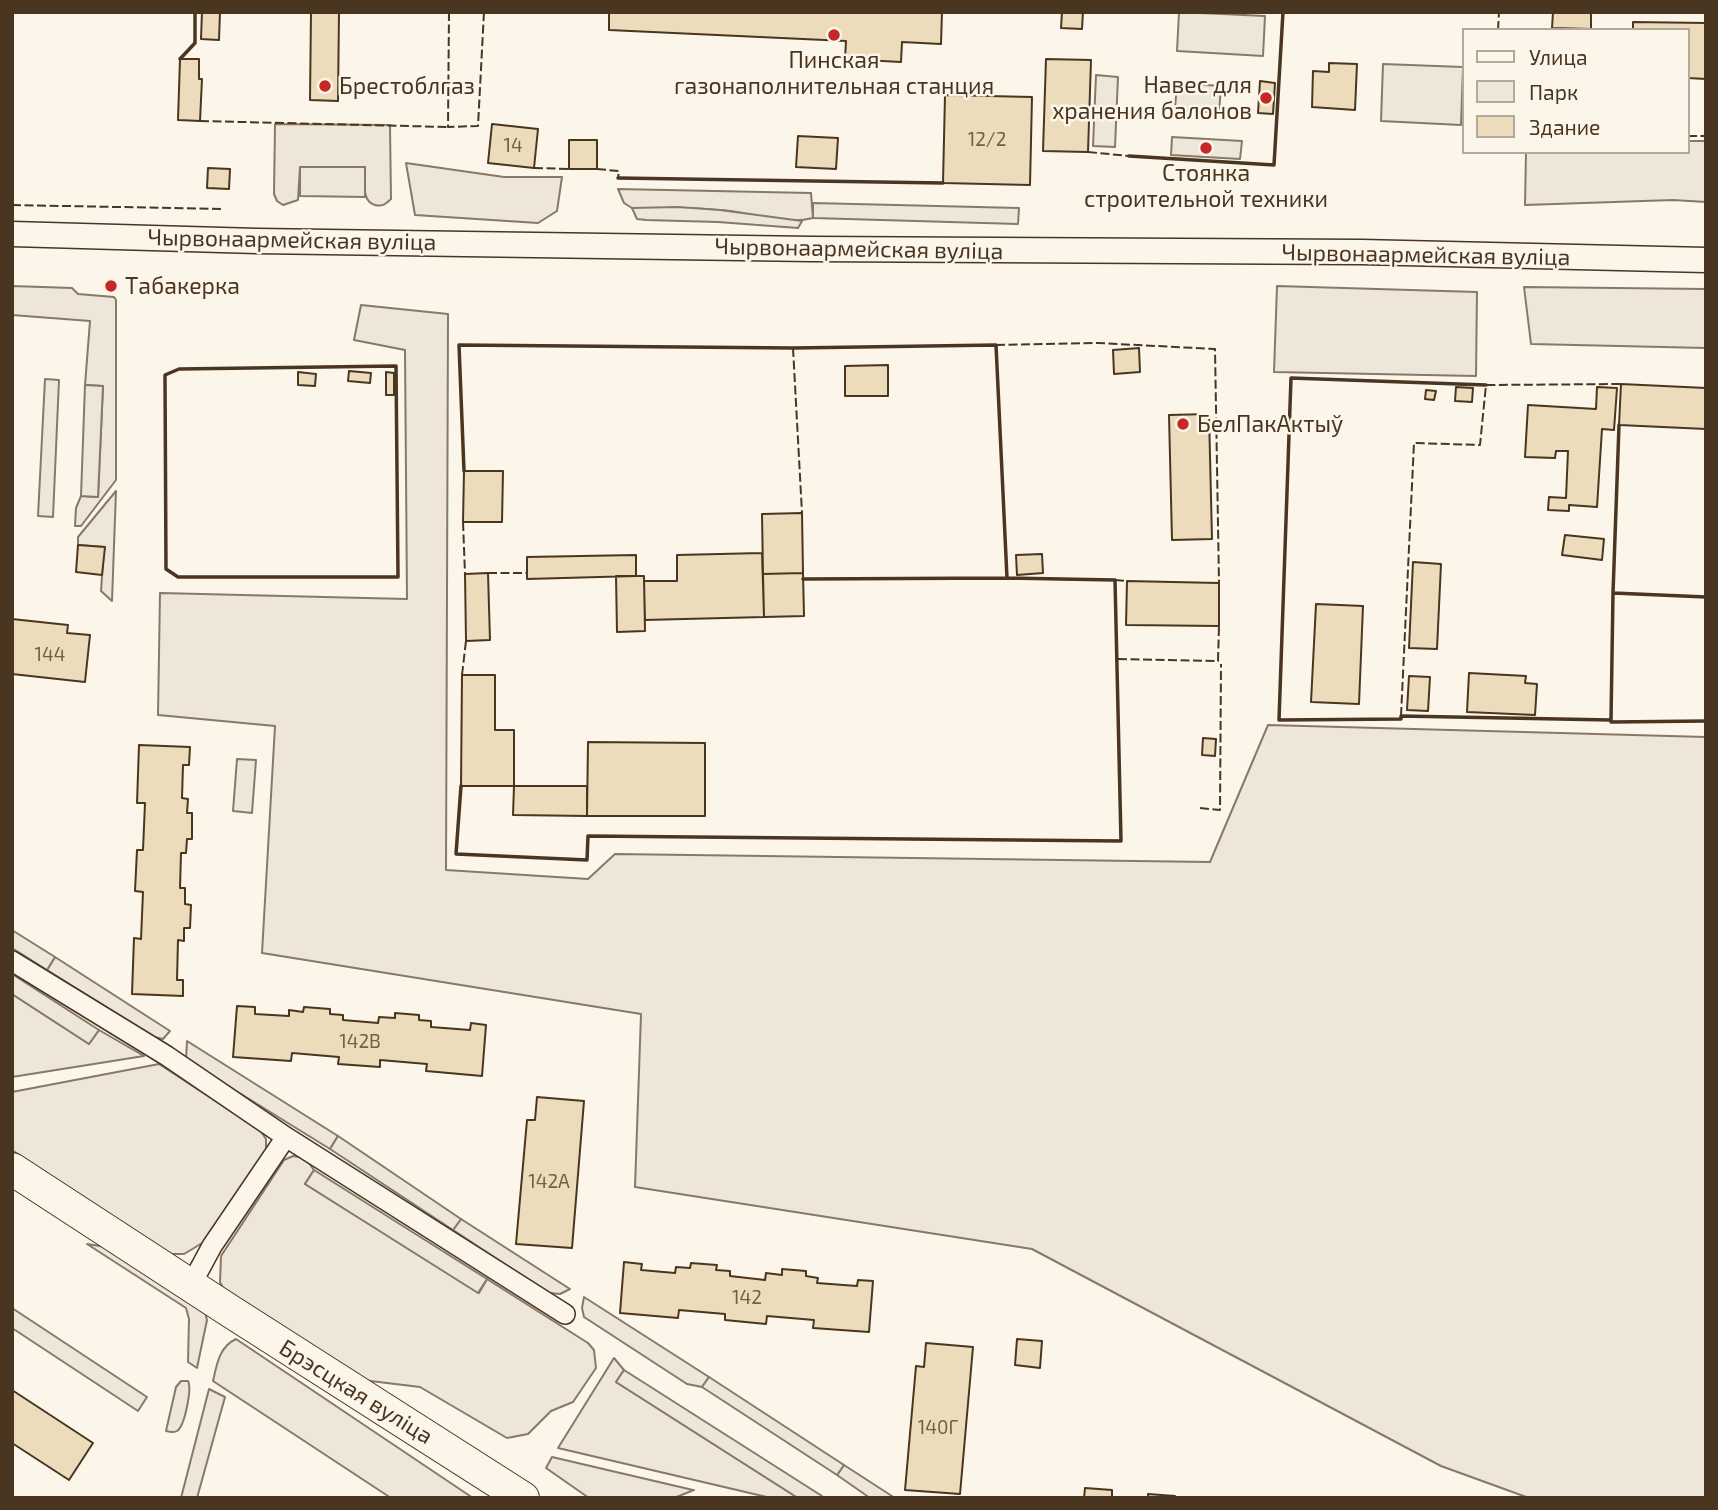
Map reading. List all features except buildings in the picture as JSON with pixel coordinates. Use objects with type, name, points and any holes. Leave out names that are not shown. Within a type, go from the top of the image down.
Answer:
[{"type":"main road","name":"Брэсцкая вуліца","points":[[12,1169],[523,1498]]},
{"type":"street","name":"Чырвонаармейская вуліца","points":[[12,234],[320,242],[825,249],[1361,252],[1706,260]]},
{"type":"street","points":[[12,961],[167,1056],[286,1137],[565,1314]]},
{"type":"street","points":[[191,1284],[212,1247],[286,1137]]},
{"type":"green space","points":[[275,124],[390,125],[391,199],[380,206],[370,203],[365,189],[365,167],[300,167],[298,200],[283,205],[277,201],[274,194]]},
{"type":"green space","points":[[1690,141],[1706,141],[1706,202],[1673,200],[1525,205],[1526,154],[1690,154]]},
{"type":"green space","points":[[406,163],[504,177],[562,177],[557,211],[538,223],[415,215]]},
{"type":"green space","points":[[618,189],[811,193],[813,218],[790,220],[709,209],[632,208],[624,203]]},
{"type":"green space","points":[[12,286],[72,288],[78,294],[114,297],[116,300],[116,480],[81,526],[75,526],[76,508],[81,496],[98,497],[103,386],[85,385],[90,321],[12,315]]},
{"type":"green space","points":[[1277,286],[1477,292],[1476,376],[1274,372]]},
{"type":"green space","points":[[1524,287],[1706,289],[1706,348],[1531,344]]},
{"type":"green space","points":[[361,305],[448,314],[446,870],[588,879],[615,854],[1210,862],[1268,725],[1706,737],[1706,1498],[1529,1498],[1441,1466],[1032,1249],[635,1187],[641,1014],[262,953],[275,726],[158,715],[160,593],[407,599],[405,350],[354,340]]},
{"type":"green space","points":[[116,491],[112,601],[101,591],[104,547],[78,545],[78,537]]},
{"type":"green space","points":[[55,957],[170,1031],[163,1039],[154,1037],[47,970]]},
{"type":"green space","points":[[12,994],[89,1044],[99,1030],[144,1056],[12,1077]]},
{"type":"green space","points":[[187,1041],[338,1136],[330,1149],[186,1060]]},
{"type":"green space","points":[[159,1064],[260,1130],[266,1139],[266,1153],[204,1242],[184,1254],[165,1254],[12,1150],[12,1092]]},
{"type":"green space","points":[[293,1156],[305,1158],[314,1170],[305,1184],[479,1293],[487,1279],[588,1343],[594,1350],[596,1368],[573,1402],[551,1411],[528,1434],[507,1438],[420,1387],[362,1380],[225,1292],[220,1282],[221,1256],[284,1160]]},
{"type":"green space","points":[[461,1219],[570,1289],[560,1294],[549,1293],[453,1230]]},
{"type":"green space","points":[[87,1244],[113,1248],[204,1308],[207,1320],[197,1368],[188,1362],[189,1319],[186,1308]]},
{"type":"green space","points":[[584,1297],[709,1377],[702,1387],[687,1384],[584,1317]]},
{"type":"green space","points":[[236,1339],[473,1498],[391,1498],[213,1381],[222,1351]]},
{"type":"green space","points":[[614,1358],[624,1370],[616,1382],[798,1498],[771,1498],[558,1448]]},
{"type":"green space","points":[[181,1381],[188,1381],[189,1385],[185,1415],[177,1431],[166,1431],[176,1387]]},
{"type":"green space","points":[[209,1389],[225,1397],[197,1498],[181,1498]]},
{"type":"green space","points":[[552,1457],[694,1490],[674,1498],[589,1498],[546,1468]]},
{"type":"green space","points":[[844,1465],[895,1498],[870,1498],[837,1475]]},
{"type":"shaded area","points":[[1179,12],[1265,16],[1263,56],[1177,51]]},
{"type":"shaded area","points":[[1383,64],[1462,67],[1461,125],[1381,121]]},
{"type":"shaded area","points":[[1096,75],[1118,77],[1115,147],[1093,146]]},
{"type":"shaded area","name":"Стоянка строительной техники","points":[[1177,83],[1221,86],[1219,113],[1175,109]]},
{"type":"shaded area","name":"Стоянка строительной техники","points":[[1172,137],[1242,141],[1240,159],[1171,155]]},
{"type":"shaded area","points":[[300,167],[365,167],[365,197],[300,196]]},
{"type":"shaded area","points":[[813,203],[1019,208],[1018,224],[813,218]]},
{"type":"shaded area","points":[[678,207],[802,221],[798,228],[646,220],[637,219],[632,208]]},
{"type":"shaded area","points":[[45,379],[59,380],[53,517],[38,516]]},
{"type":"shaded area","points":[[85,385],[103,386],[98,497],[81,496]]},
{"type":"shaded area","points":[[237,759],[256,760],[252,813],[233,811]]},
{"type":"shaded area","points":[[12,930],[55,957],[47,970],[12,948]]},
{"type":"shaded area","points":[[12,974],[99,1030],[89,1044],[12,994]]},
{"type":"shaded area","points":[[338,1136],[461,1219],[453,1230],[330,1149]]},
{"type":"shaded area","points":[[314,1170],[487,1279],[478,1293],[305,1184]]},
{"type":"shaded area","points":[[12,1308],[147,1397],[138,1411],[12,1328]]},
{"type":"shaded area","points":[[624,1370],[822,1496],[821,1498],[798,1498],[616,1382]]},
{"type":"shaded area","points":[[709,1377],[844,1465],[837,1475],[702,1387]]},
{"type":"fence","points":[[449,12],[448,127],[478,126],[484,12]]},
{"type":"fence","points":[[1498,28],[1499,12]]},
{"type":"fence","points":[[200,121],[448,127]]},
{"type":"fence","points":[[1690,136],[1706,136]]},
{"type":"fence","points":[[1088,152],[1129,156]]},
{"type":"fence","points":[[534,168],[569,169]]},
{"type":"fence","points":[[597,169],[619,171],[618,178]]},
{"type":"fence","points":[[12,205],[224,209]]},
{"type":"fence","points":[[996,345],[1098,343],[1215,349],[1217,583]]},
{"type":"fence","points":[[793,348],[802,513]]},
{"type":"fence","points":[[1401,716],[1414,443],[1480,445],[1486,385],[1621,384]]},
{"type":"fence","points":[[463,522],[465,574]]},
{"type":"fence","points":[[488,573],[527,573]]},
{"type":"fence","points":[[1115,580],[1129,581]]},
{"type":"fence","points":[[1118,659],[1218,661],[1219,626]]},
{"type":"fence","points":[[462,675],[466,641]]},
{"type":"fence","points":[[1200,808],[1220,810],[1221,664]]},
{"type":"wall","points":[[180,59],[195,43],[195,12]]},
{"type":"wall","points":[[1129,156],[1274,165],[1283,12]]},
{"type":"wall","points":[[618,178],[943,183]]},
{"type":"wall","points":[[461,786],[456,854],[587,860],[588,836],[1121,841],[1115,580],[1007,578],[996,345],[793,348],[459,345],[464,471]]},
{"type":"wall","points":[[396,366],[398,577],[178,577],[166,569],[165,375],[179,369],[396,366]]},
{"type":"wall","points":[[1486,385],[1291,378],[1279,720],[1401,719],[1401,716],[1611,722],[1706,721]]},
{"type":"wall","points":[[1611,720],[1619,425]]},
{"type":"wall","points":[[803,579],[1007,578]]},
{"type":"wall","points":[[1613,593],[1706,597]]},
{"type":"place","name":"Пинская газонаполнительная станция","points":[[834,35]]},
{"type":"place","name":"Брестоблгаз","points":[[325,86]]},
{"type":"place","name":"Навес для хранения балонов","points":[[1266,98]]},
{"type":"place","name":"Стоянка строительной техники","points":[[1206,148]]},
{"type":"place","name":"Табакерка","points":[[111,286]]},
{"type":"place","name":"БелПакАктыў","points":[[1183,424]]}]
